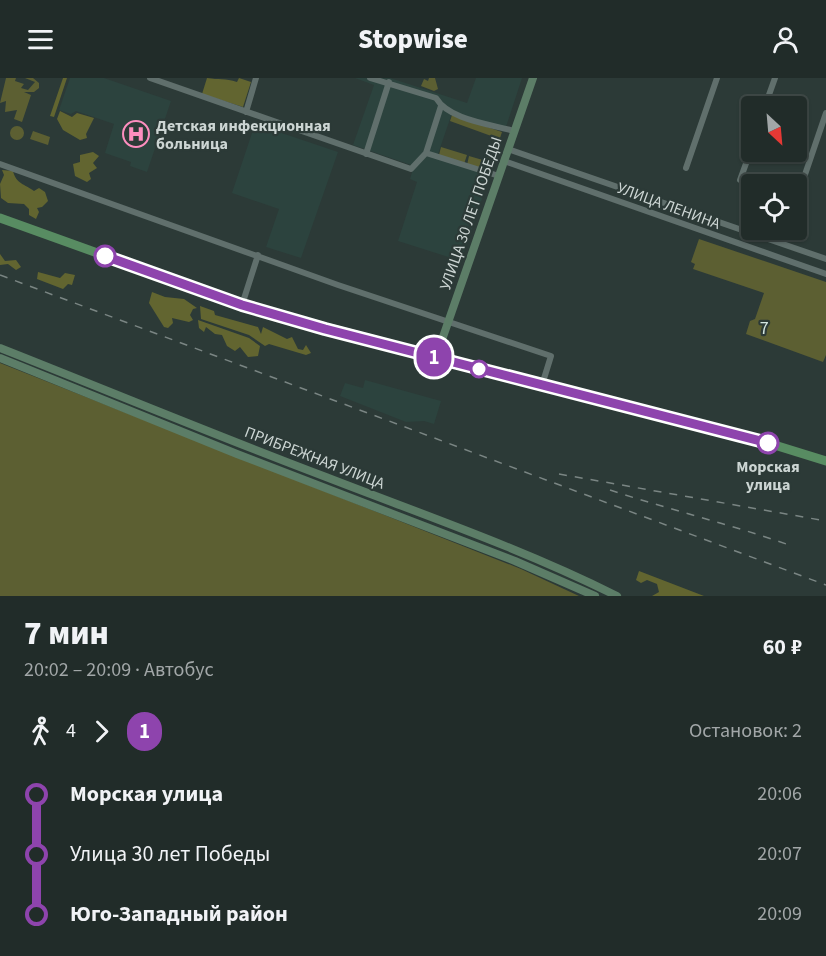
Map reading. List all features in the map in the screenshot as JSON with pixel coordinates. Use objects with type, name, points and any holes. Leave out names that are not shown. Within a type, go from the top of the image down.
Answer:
[{"type":"main road","name":"УЛИЦА 30 ЛЕТ ПОБЕДЫ","points":[[436,357],[533,78]]},
{"type":"main road","points":[[0,218],[242,305],[768,443],[826,461]]},
{"type":"main road","name":"ПРИБРЕЖНАЯ УЛИЦА","points":[[0,348],[277,459],[513,549],[569,572],[617,596]]},
{"type":"main road","name":"ПРИБРЕЖНАЯ УЛИЦА","points":[[0,358],[237,454],[515,561],[595,596]]},
{"type":"street","points":[[150,78],[163,80],[246,112],[411,169],[426,153],[441,106]]},
{"type":"street","points":[[246,112],[256,78]]},
{"type":"street","points":[[370,78],[436,98],[441,106],[514,131]]},
{"type":"street","points":[[686,168],[717,78]]},
{"type":"street","points":[[769,96],[775,78]]},
{"type":"street","points":[[366,154],[389,82]]},
{"type":"street","points":[[805,174],[826,113]]},
{"type":"street","name":"УЛИЦА ЛЕНИНА","points":[[508,149],[826,259]]},
{"type":"street","points":[[426,153],[499,176]]},
{"type":"street","name":"УЛИЦА ЛЕНИНА","points":[[504,161],[826,273]]},
{"type":"street","points":[[0,164],[338,285],[551,356],[542,385]]},
{"type":"street","points":[[777,257],[776,251],[782,244]]},
{"type":"street","points":[[242,305],[258,255]]},
{"type":"shaded area","name":"Детская инфекционная больница","points":[[70,78],[104,78],[171,101],[147,172],[130,166],[131,162],[105,153],[114,124],[76,111],[71,114],[59,110]]},
{"type":"shaded area","points":[[355,78],[390,78],[467,103],[476,78],[522,78],[505,130],[452,113],[437,157],[490,175],[461,261],[398,241],[417,182],[410,179],[414,166],[353,145],[374,85]]},
{"type":"shaded area","points":[[255,124],[338,152],[301,258],[266,247],[279,209],[232,193]]},
{"type":"shaded area","points":[[365,380],[441,401],[434,424],[424,421],[406,422],[340,396],[345,383],[363,388]]},
{"type":"green space","points":[[6,78],[16,78],[15,81],[24,84],[21,88],[28,90],[35,82],[25,78],[33,78],[39,83],[39,88],[34,92],[24,92],[31,95],[22,122],[14,119],[17,110],[5,112],[6,101],[0,103]]},
{"type":"green space","points":[[63,78],[67,78],[54,117],[50,116]]},
{"type":"green space","points":[[207,78],[237,82],[239,78],[251,82],[243,107],[202,94]]},
{"type":"green space","points":[[429,78],[435,78],[438,89],[434,91],[421,86],[424,79],[428,81]]},
{"type":"green space","points":[[60,111],[72,117],[77,113],[94,118],[86,134],[87,138],[80,140],[63,130],[57,119]]},
{"type":"green space","points":[[452,115],[502,132],[497,147],[492,145],[494,137],[450,121]]},
{"type":"green space","points":[[17,126],[22,128],[24,133],[22,138],[17,140],[12,138],[10,133],[12,128]]},
{"type":"green space","points":[[33,131],[50,137],[48,145],[30,139]]},
{"type":"green space","points":[[441,147],[467,155],[464,164],[439,155]]},
{"type":"green space","points":[[93,152],[99,156],[93,163],[97,168],[89,173],[91,179],[87,182],[75,176],[73,164],[80,162],[80,155]]},
{"type":"green space","points":[[489,154],[494,155],[488,172],[467,165],[469,156],[486,161]]},
{"type":"green space","points":[[2,170],[13,171],[16,179],[34,191],[39,188],[45,192],[48,201],[42,207],[37,208],[39,212],[36,219],[29,215],[29,209],[24,204],[8,203],[1,198],[0,184],[4,175]]},
{"type":"green space","points":[[699,239],[826,282],[826,355],[823,362],[746,334],[750,321],[755,319],[764,293],[693,269],[695,264],[691,262]]},
{"type":"green space","points":[[0,254],[5,261],[16,260],[21,267],[16,270],[8,264],[0,265]]},
{"type":"green space","points":[[38,272],[60,278],[65,273],[75,275],[72,285],[68,284],[63,289],[37,279]]},
{"type":"green space","points":[[152,292],[165,297],[184,299],[197,308],[193,309],[190,315],[193,320],[189,322],[172,318],[173,323],[168,328],[164,327],[149,303]]},
{"type":"green space","points":[[200,306],[214,311],[215,315],[258,327],[261,334],[263,327],[287,339],[292,337],[298,349],[303,350],[306,345],[311,353],[306,355],[269,344],[265,346],[249,335],[201,319]]},
{"type":"green space","points":[[198,320],[249,338],[260,346],[258,356],[248,357],[240,347],[235,351],[227,346],[222,335],[215,334],[206,327],[204,332],[199,328]]},
{"type":"green space","points":[[0,363],[521,569],[579,596],[0,596]]},
{"type":"green space","points":[[639,571],[704,596],[652,596],[659,592],[657,584],[647,580],[641,583],[636,580]]},
{"type":"railway","points":[[0,275],[826,585]]},
{"type":"railway","points":[[559,474],[826,521]]},
{"type":"railway","points":[[610,490],[789,545]]},
{"type":"bus line","name":"1","points":[[105,256],[242,305],[325,329],[768,443]]},
{"type":"place","name":"Детская инфекционная больница","points":[[136,134]]},
{"type":"place","name":"Морская улица","points":[[768,443]]},
{"type":"district","name":"7","points":[[765,328]]}]
